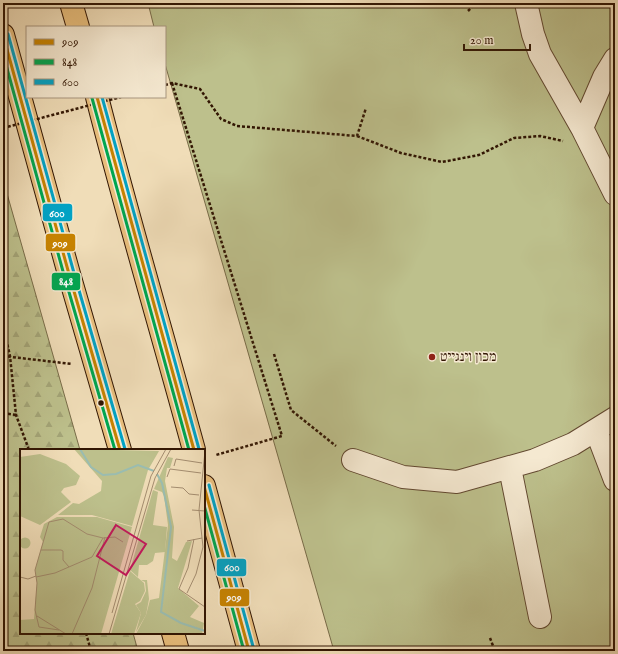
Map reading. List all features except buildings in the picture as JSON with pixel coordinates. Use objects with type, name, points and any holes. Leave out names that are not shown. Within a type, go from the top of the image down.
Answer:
[{"type":"highway","points":[[70,3],[78,26]]},
{"type":"highway","points":[[3,35],[120,449]]},
{"type":"highway","points":[[97,98],[120,188],[150,289],[202,449]]},
{"type":"highway","points":[[205,490],[250,651]]},
{"type":"highway","points":[[173,634],[178,651]]},
{"type":"street","points":[[526,3],[533,34],[540,54],[582,128],[615,194]]},
{"type":"street","points":[[582,128],[604,77],[615,58]]},
{"type":"street","points":[[353,460],[403,477],[457,482],[535,460],[573,444],[615,418]]},
{"type":"street","points":[[596,430],[615,480]]},
{"type":"street","points":[[510,468],[540,617]]},
{"type":"path","points":[[468,11],[476,3]]},
{"type":"path","points":[[166,85],[172,83],[200,89],[221,120],[237,126],[357,136],[400,153],[442,162],[479,155],[514,138],[540,136],[570,143],[594,153]]},
{"type":"path","points":[[172,83],[282,436],[205,453]]},
{"type":"path","points":[[3,128],[117,98]]},
{"type":"path","points":[[357,136],[366,108]]},
{"type":"path","points":[[3,325],[10,356],[16,415],[29,449]]},
{"type":"path","points":[[274,354],[291,410],[353,460]]},
{"type":"path","points":[[3,356],[96,367]]},
{"type":"path","points":[[3,413],[16,415]]},
{"type":"path","points":[[86,634],[91,651]]},
{"type":"path","points":[[490,638],[495,651]]},
{"type":"green space","name":"מכון וינגייט","points":[[148,3],[615,3],[615,651],[334,651],[166,67],[166,26],[154,26]]},
{"type":"green space","points":[[3,172],[6,190],[80,449],[20,449],[20,634],[133,634],[138,651],[3,651]]},
{"type":"transit line","name":"600","points":[[8,34],[74,273],[125,449]]},
{"type":"transit line","name":"909","points":[[3,35],[69,274],[120,449]]},
{"type":"transit line","name":"848","points":[[3,54],[64,275],[115,449]]},
{"type":"transit line","name":"848","points":[[92,98],[189,449]]},
{"type":"transit line","name":"909","points":[[97,98],[194,449]]},
{"type":"transit line","name":"600","points":[[102,98],[199,449]]},
{"type":"transit line","name":"600","points":[[209,485],[254,650]]},
{"type":"transit line","name":"909","points":[[205,490],[249,651]]},
{"type":"transit line","name":"848","points":[[205,509],[244,651]]},
{"type":"place","name":"מכון וינגייט","points":[[432,357]]}]
